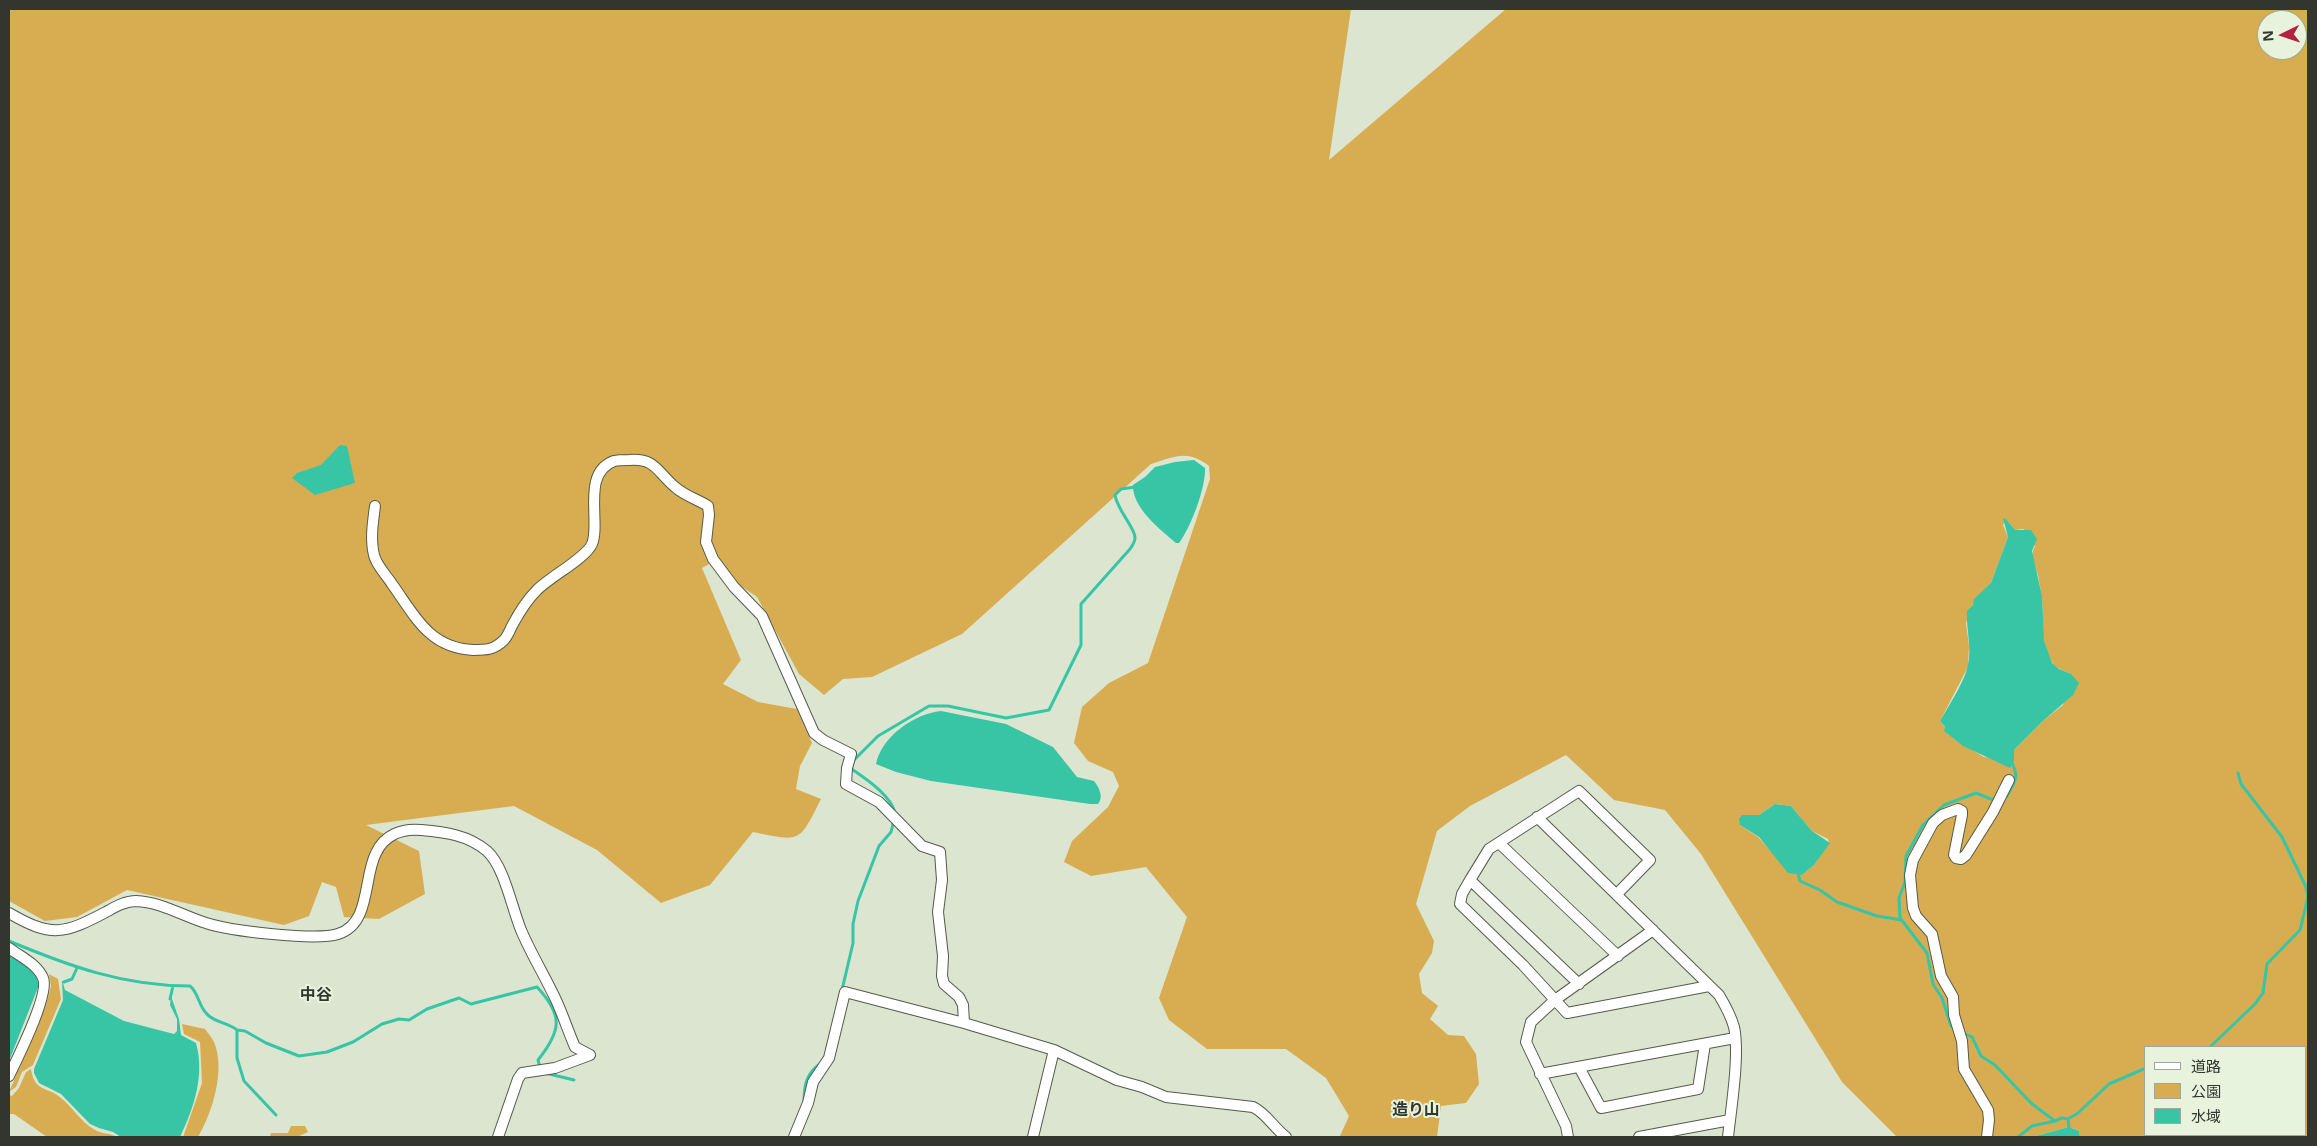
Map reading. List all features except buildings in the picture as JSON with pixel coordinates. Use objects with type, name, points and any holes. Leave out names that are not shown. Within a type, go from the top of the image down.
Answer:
[{"type":"street","points":[[376,506],[372,533],[374,557],[424,629],[435,639],[449,646],[489,650],[505,639],[522,607],[536,590],[553,575],[586,554],[592,546],[594,539],[593,501],[597,481],[604,468],[614,461],[642,459],[653,464],[674,487],[686,496],[708,506],[706,542],[713,560],[734,587],[762,616],[814,733],[823,740],[851,754],[847,768],[846,784],[879,802],[922,846],[940,852],[942,880],[938,912],[943,956],[942,976],[944,984],[959,997],[963,1005],[964,1023]]},
{"type":"street","points":[[1987,1137],[1988,1110],[1964,1069],[1962,1041],[1954,1015],[1953,997],[1941,976],[1934,939],[1916,916],[1913,908],[1910,875],[1913,860],[1929,830],[1942,815],[1958,809],[1962,811],[1953,850],[1956,858],[1961,859],[1972,849],[2009,780]]},
{"type":"street","points":[[1617,894],[1650,860],[1579,791],[1489,849],[1462,894],[1460,904],[1523,965],[1567,1013],[1709,986]]},
{"type":"street","points":[[1537,817],[1719,995],[1734,1028],[1736,1048],[1728,1137]]},
{"type":"street","points":[[9,913],[35,927],[58,930],[72,929],[123,903],[135,901],[163,906],[207,923],[247,931],[314,937],[332,936],[340,934],[356,922],[362,912],[368,877],[375,853],[385,838],[401,831],[415,829],[456,835],[474,842],[488,852],[496,863],[521,930],[556,1001],[575,1047],[590,1055],[555,1068],[522,1073],[518,1079],[498,1137]]},
{"type":"street","points":[[1499,843],[1618,956]]},
{"type":"street","points":[[1470,880],[1579,984]]},
{"type":"street","points":[[1568,1137],[1566,1126],[1526,1042],[1531,1022],[1555,1000],[1653,930]]},
{"type":"street","points":[[9,948],[39,969],[45,984],[36,1015],[9,1076]]},
{"type":"street","points":[[794,1137],[808,1103],[812,1082],[829,1058],[845,992],[964,1023],[1054,1050],[1117,1080],[1142,1086],[1166,1097],[1253,1106],[1260,1110],[1275,1128],[1286,1137]]},
{"type":"street","points":[[1540,1074],[1735,1038]]},
{"type":"street","points":[[1579,1067],[1602,1108],[1698,1089],[1704,1044]]},
{"type":"street","points":[[1033,1137],[1054,1050]]},
{"type":"street","points":[[1640,1137],[1730,1120]]},
{"type":"green space","points":[[9,9],[1351,9],[1329,160],[1506,9],[2308,9],[2308,1137],[2080,1137],[2079,1131],[2069,1127],[2032,1137],[1897,1137],[1842,1082],[1701,854],[1665,810],[1614,800],[1566,755],[1470,806],[1437,831],[1416,904],[1434,941],[1432,953],[1419,974],[1422,993],[1438,1006],[1430,1019],[1448,1035],[1464,1036],[1476,1054],[1479,1084],[1466,1103],[1441,1106],[1437,1137],[1340,1136],[1349,1116],[1326,1078],[1286,1049],[1207,1049],[1169,1020],[1159,998],[1187,917],[1146,867],[1091,876],[1064,862],[1072,841],[1108,807],[1119,786],[1113,772],[1088,761],[1074,743],[1082,707],[1109,683],[1148,663],[1210,479],[1209,466],[1187,456],[1174,457],[1151,464],[962,634],[872,677],[843,679],[824,695],[799,674],[757,597],[738,584],[718,559],[702,568],[741,660],[723,684],[758,702],[797,709],[812,743],[800,766],[796,789],[821,799],[808,824],[797,836],[790,838],[753,832],[710,885],[661,903],[597,850],[514,806],[366,825],[419,851],[425,894],[379,919],[344,917],[336,887],[322,882],[309,916],[284,925],[127,890],[77,917],[45,921],[9,901]],"holes":[[[2007,520],[2015,530],[2023,529],[2035,546],[2033,557],[2042,595],[2043,631],[2048,655],[2058,668],[2071,674],[2063,705],[2044,720],[2014,750],[2014,761],[1984,757],[1954,739],[1940,721],[1968,667],[1969,646],[1966,623],[1973,605],[1991,583],[2008,537],[2003,525]],[[1775,804],[1791,806],[1812,831],[1828,839],[1829,843],[1814,865],[1802,875],[1768,848],[1758,837],[1740,825],[1740,819],[1743,815],[1759,815]]]},
{"type":"green space","points":[[49,974],[58,979],[61,999],[33,1065],[22,1072],[16,1087],[9,1092],[46,1005],[51,986]]},
{"type":"green space","points":[[182,1024],[205,1029],[214,1042],[219,1065],[216,1091],[208,1116],[198,1137],[183,1137],[202,1083],[200,1042],[184,1034]]},
{"type":"green space","points":[[31,1069],[33,1077],[41,1088],[55,1093],[89,1126],[117,1137],[47,1137],[14,1114],[9,1114],[9,1095],[12,1096],[19,1088],[26,1072]]},
{"type":"green space","points":[[291,1126],[305,1126],[308,1132],[297,1137],[270,1137],[271,1133],[288,1133]]},
{"type":"water","points":[[340,445],[347,446],[355,483],[315,495],[292,478],[297,473],[321,465]]},
{"type":"water","points":[[1194,460],[1205,468],[1205,476],[1197,507],[1184,536],[1179,543],[1176,543],[1148,518],[1142,510],[1134,494],[1133,485],[1155,467]]},
{"type":"water","points":[[2003,518],[2015,530],[2031,530],[2037,539],[2032,551],[2042,596],[2044,641],[2052,663],[2059,669],[2071,674],[2079,683],[2073,695],[2014,750],[2014,761],[2010,768],[1963,746],[1944,731],[1945,727],[1940,721],[1960,686],[1968,665],[1967,611],[1973,605],[1974,599],[1991,583],[2008,537]]},
{"type":"water","points":[[941,711],[1006,724],[1053,747],[1077,777],[1094,781],[1100,792],[1100,801],[1098,804],[1090,804],[931,781],[896,772],[876,764],[885,744],[901,728],[920,717]]},
{"type":"water","points":[[1775,804],[1791,806],[1812,831],[1830,843],[1814,865],[1802,875],[1788,873],[1759,837],[1740,825],[1739,819],[1742,815],[1759,815]]},
{"type":"water","points":[[9,955],[35,975],[39,985],[9,1061]]},
{"type":"water","points":[[62,981],[67,981],[63,983],[65,990],[124,1021],[174,1034],[177,1031],[177,1019],[170,1005],[171,996],[179,1019],[181,1035],[196,1043],[199,1067],[199,1079],[194,1103],[180,1137],[121,1137],[113,1132],[90,1124],[61,1094],[39,1083],[34,1069],[63,1000]]},
{"type":"water","points":[[2069,1127],[2079,1131],[2080,1137],[2032,1137]]},
{"type":"waterway","points":[[853,761],[878,736],[929,706],[948,706],[1006,718],[1049,710],[1081,645],[1081,604],[1130,549],[1134,542],[1135,534],[1119,507],[1115,495],[1121,489],[1135,487]]},
{"type":"waterway","points":[[2007,796],[2016,776],[2011,761]]},
{"type":"waterway","points":[[851,767],[884,795],[895,814]]},
{"type":"waterway","points":[[2211,1046],[2255,1004],[2263,993],[2267,964],[2300,930],[2308,897],[2306,887],[2282,837],[2241,784],[2238,773]]},
{"type":"waterway","points":[[1955,1029],[1951,1026],[1942,998],[1933,984],[1927,953],[1900,918],[1899,898],[1905,882],[1906,856],[1923,825],[1944,805],[1976,793],[1996,801]]},
{"type":"waterway","points":[[842,990],[853,943],[853,924],[858,901],[879,846],[891,832],[894,820]]},
{"type":"waterway","points":[[1798,873],[1800,881],[1820,890],[1837,902],[1877,916],[1902,920]]},
{"type":"waterway","points":[[9,941],[53,959],[97,973],[142,982],[190,986],[209,1016],[237,1030],[237,1058],[244,1081],[276,1115]]},
{"type":"waterway","points":[[64,982],[72,979],[77,968]]},
{"type":"waterway","points":[[170,999],[173,986]]},
{"type":"waterway","points":[[237,1030],[245,1031],[266,1043],[299,1056],[327,1052],[353,1042],[382,1024],[399,1019],[409,1020],[427,1009],[459,998],[471,1004],[537,987],[552,1006],[556,1023],[552,1040],[538,1060],[540,1067]]},
{"type":"waterway","points":[[1961,1032],[1972,1037],[1981,1056],[1995,1065],[2032,1104],[2055,1121],[2062,1118],[2068,1119],[2069,1129]]},
{"type":"waterway","points":[[804,1101],[807,1079],[812,1071],[821,1063]]},
{"type":"waterway","points":[[2068,1119],[2078,1113],[2109,1084],[2144,1069]]},
{"type":"waterway","points":[[545,1073],[574,1080]]},
{"type":"waterway","points":[[2018,1137],[2032,1126],[2055,1121]]},
{"type":"district","name":"中谷","points":[[316,995]]},
{"type":"district","name":"造り山","points":[[1416,1110]]}]
